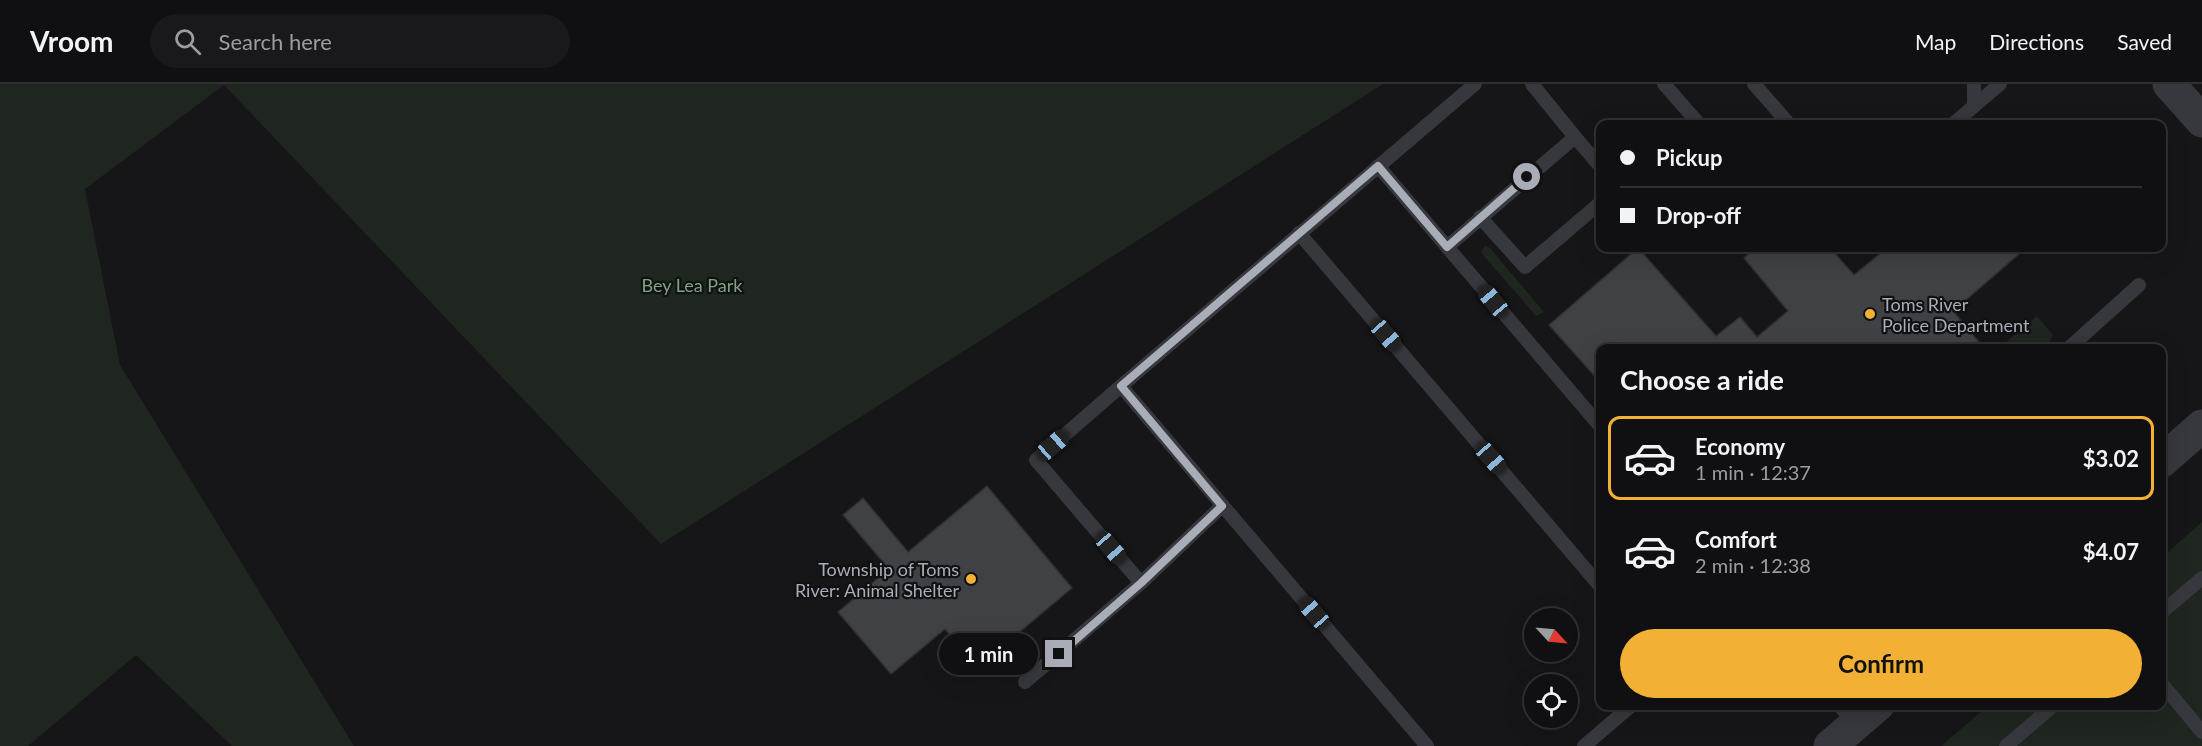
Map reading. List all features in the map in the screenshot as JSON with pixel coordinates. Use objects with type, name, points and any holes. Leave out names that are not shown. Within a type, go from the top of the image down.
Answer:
[{"type":"street","points":[[2169,84],[2202,121]]},
{"type":"street","points":[[2166,458],[2202,426]]},
{"type":"street","points":[[1830,746],[1857,711]]},
{"type":"lane","points":[[1141,583],[1036,460],[1475,84]]},
{"type":"lane","points":[[1532,84],[1596,161]]},
{"type":"lane","points":[[1664,84],[1696,120]]},
{"type":"lane","points":[[1754,84],[1786,120]]},
{"type":"lane","points":[[1974,84],[1974,106]]},
{"type":"lane","points":[[1958,120],[2000,84]]},
{"type":"lane","points":[[1447,247],[1480,216],[1575,137]]},
{"type":"lane","points":[[1378,166],[1596,421]]},
{"type":"lane","points":[[1480,216],[1525,267],[1596,206]]},
{"type":"lane","points":[[1299,233],[1596,581]]},
{"type":"lane","points":[[2073,344],[2139,285]]},
{"type":"lane","points":[[1121,386],[1427,746]]},
{"type":"lane","points":[[1025,682],[1141,583],[1222,506]]},
{"type":"lane","points":[[2166,609],[2202,578]]},
{"type":"lane","points":[[2166,689],[2202,732]]},
{"type":"lane","points":[[1584,746],[1626,710]]},
{"type":"lane","points":[[2006,746],[2048,710]]},
{"type":"green space","name":"Bey Lea Park","points":[[0,84],[1383,84],[661,544],[224,85],[85,189],[120,365],[354,746],[232,746],[136,655],[28,746],[0,746]]},
{"type":"green space","points":[[1485,246],[1490,248],[1544,312],[1536,316],[1483,255],[1481,251]]},
{"type":"green space","points":[[2037,316],[2053,335],[2049,344],[2004,344]]},
{"type":"green space","points":[[2202,522],[2202,746],[1941,746],[1983,710],[2166,710],[2166,554]]},
{"type":"building","name":"Toms River Police Department","points":[[1633,252],[1642,252],[1716,336],[1740,317],[1757,337],[1788,311],[1744,258],[1751,252],[1834,252],[1854,275],[1882,252],[2021,252],[1953,311],[1981,344],[1596,344],[1596,378],[1549,325]]},
{"type":"building","name":"Township of Toms River: Animal Shelter","points":[[987,486],[1072,588],[978,667],[945,629],[891,674],[838,612],[889,569],[843,515],[863,498],[908,552]]},
{"type":"place","name":"Toms River Police Department","points":[[1870,314]]},
{"type":"place","name":"Township of Toms River: Animal Shelter","points":[[971,579]]},
{"type":"route","points":[[1059,654],[1141,583],[1222,506],[1121,386],[1378,166],[1447,247],[1527,177]]}]
